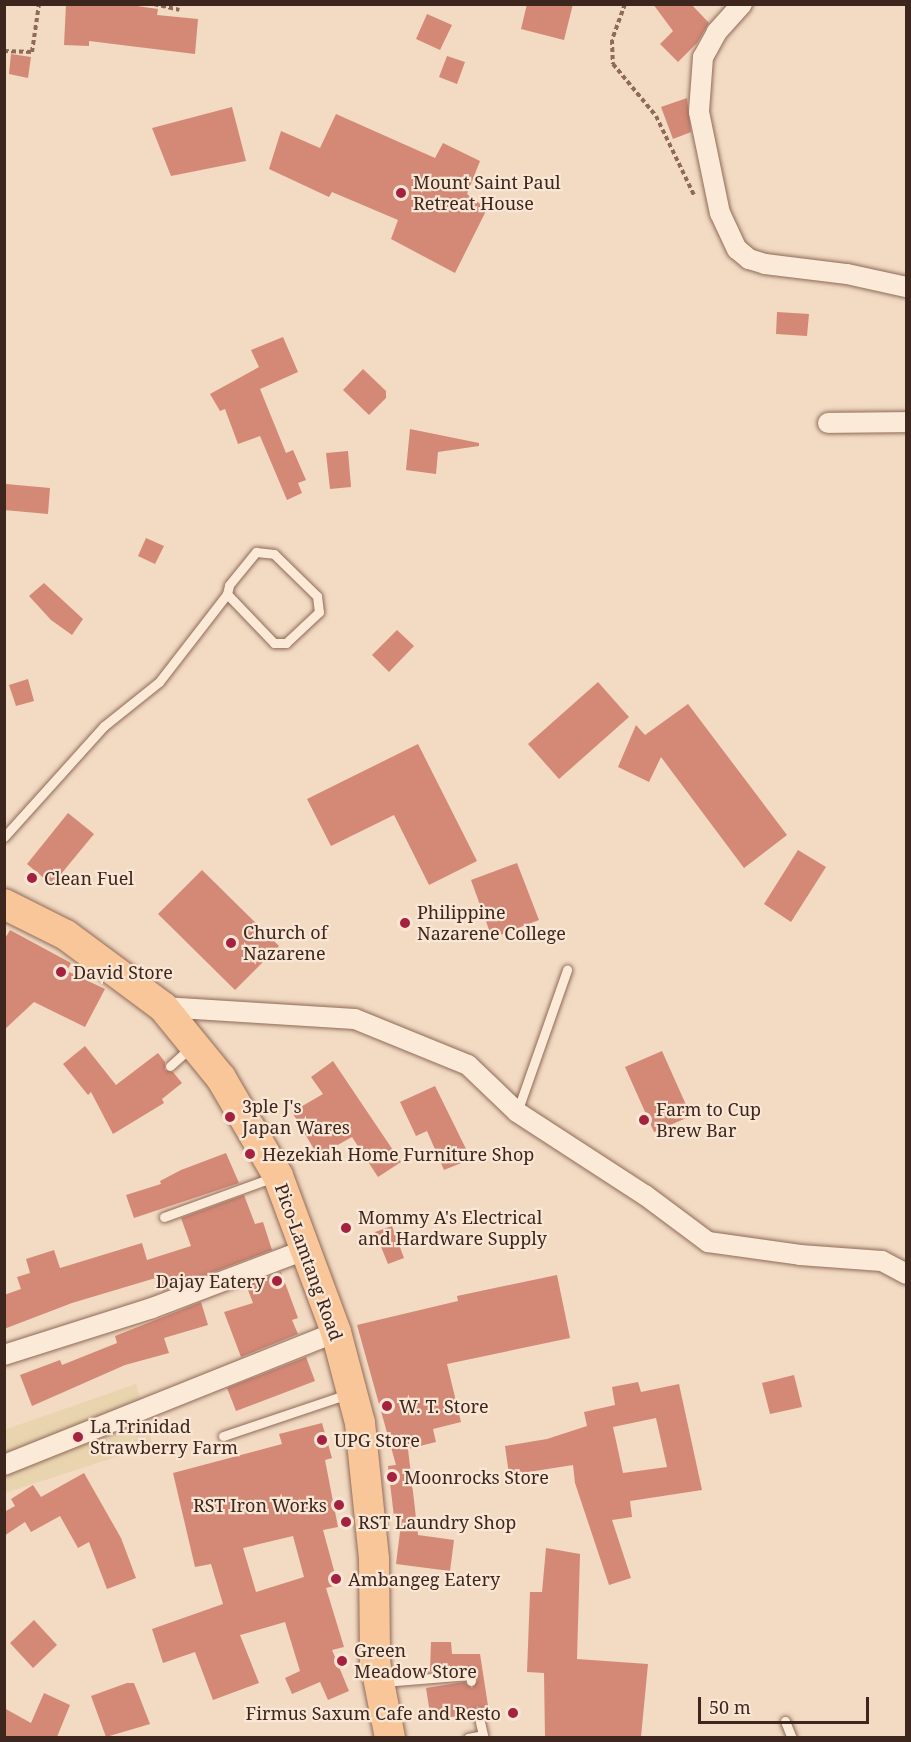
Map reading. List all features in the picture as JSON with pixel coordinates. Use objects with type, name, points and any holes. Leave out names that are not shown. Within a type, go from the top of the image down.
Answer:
[{"type":"main road","name":"Pico-Lamtang Road","points":[[4,904],[66,935],[163,1007],[233,1096],[278,1176],[336,1332],[353,1392],[368,1470],[379,1683],[390,1737]]},
{"type":"street","points":[[742,4],[717,32],[703,57],[699,112],[725,225],[737,249],[749,259],[906,287]]},
{"type":"street","points":[[828,423],[906,422]]},
{"type":"street","points":[[163,1007],[355,1019],[468,1065],[517,1112],[645,1195],[708,1242],[800,1255],[882,1261],[906,1274]]},
{"type":"street","points":[[4,1355],[152,1308],[307,1249]]},
{"type":"street","points":[[4,1465],[336,1332]]},
{"type":"lane","points":[[4,837],[104,726],[159,682],[227,594],[229,585],[256,552],[274,554],[317,596],[319,612],[286,643],[274,643],[227,594]]},
{"type":"lane","points":[[517,1112],[567,970]]},
{"type":"lane","points":[[170,1066],[194,1044]]},
{"type":"lane","points":[[164,1217],[278,1176]]},
{"type":"lane","points":[[223,1436],[353,1392]]},
{"type":"lane","points":[[379,1683],[470,1675],[471,1681]]},
{"type":"lane","points":[[468,1737],[483,1735],[478,1713]]},
{"type":"lane","points":[[785,1721],[792,1737]]},
{"type":"path","points":[[4,51],[32,52],[39,4]]},
{"type":"path","points":[[154,4],[179,10]]},
{"type":"path","points":[[625,4],[612,40],[613,64],[656,116],[691,192],[725,225]]},
{"type":"shaded area","name":"La Trinidad Strawberry Farm","points":[[136,1384],[153,1445],[5,1493],[4,1430]]},
{"type":"building","points":[[66,4],[123,4],[158,9],[157,15],[198,19],[195,54],[89,41],[89,46],[64,45]]},
{"type":"building","points":[[527,4],[573,4],[564,40],[521,29]]},
{"type":"building","points":[[653,4],[691,4],[709,23],[697,43],[678,62],[660,44],[673,31]]},
{"type":"building","points":[[427,14],[452,25],[440,50],[416,39]]},
{"type":"building","points":[[11,54],[31,57],[28,78],[9,74]]},
{"type":"building","points":[[447,56],[465,62],[457,84],[439,77]]},
{"type":"building","points":[[687,98],[691,132],[673,139],[661,107]]},
{"type":"building","points":[[232,107],[246,161],[171,176],[152,128]]},
{"type":"building","name":"Mount Saint Paul Retreat House","points":[[336,114],[435,158],[443,143],[480,161],[467,194],[487,209],[455,273],[391,239],[398,220],[332,192],[329,197],[269,169],[281,131],[320,148]]},
{"type":"building","points":[[777,312],[809,314],[807,336],[776,334]]},
{"type":"building","points":[[283,337],[298,372],[260,389],[286,453],[293,450],[306,480],[298,483],[302,493],[287,500],[260,436],[238,444],[225,409],[220,411],[210,394],[259,367],[251,350]]},
{"type":"building","points":[[363,369],[386,391],[386,398],[369,415],[343,390]]},
{"type":"building","points":[[410,429],[479,443],[479,446],[438,452],[436,474],[406,470]]},
{"type":"building","points":[[348,451],[351,487],[330,489],[326,453]]},
{"type":"building","points":[[6,484],[50,488],[48,514],[4,510]]},
{"type":"building","points":[[146,538],[164,546],[155,564],[138,556]]},
{"type":"building","points":[[44,583],[83,619],[72,635],[51,620],[29,596]]},
{"type":"building","points":[[397,630],[414,646],[389,672],[372,655]]},
{"type":"building","points":[[28,679],[34,701],[16,706],[9,685]]},
{"type":"building","points":[[598,682],[629,717],[559,779],[528,744]]},
{"type":"building","points":[[688,704],[787,835],[744,868],[661,757],[649,782],[618,767],[636,725],[645,735]]},
{"type":"building","points":[[418,744],[477,861],[429,885],[394,815],[331,846],[307,799]]},
{"type":"building","points":[[68,813],[94,834],[52,885],[27,864]]},
{"type":"building","points":[[798,850],[826,867],[791,922],[764,904]]},
{"type":"building","points":[[517,863],[539,920],[492,938],[471,880]]},
{"type":"building","name":"Church of Nazarene","points":[[202,870],[279,946],[235,990],[158,914]]},
{"type":"building","points":[[10,930],[71,963],[67,971],[105,989],[85,1027],[34,1002],[4,1030],[4,940]]},
{"type":"building","points":[[85,1046],[116,1085],[158,1053],[165,1062],[165,1070],[173,1072],[182,1083],[162,1099],[164,1103],[113,1134],[91,1092],[88,1095],[63,1064]]},
{"type":"building","points":[[662,1051],[691,1116],[654,1132],[625,1067]]},
{"type":"building","points":[[333,1061],[401,1162],[378,1177],[352,1137],[318,1156],[292,1112],[323,1094],[311,1077]]},
{"type":"building","points":[[435,1086],[471,1159],[444,1170],[427,1131],[416,1136],[400,1102]]},
{"type":"building","points":[[226,1153],[239,1183],[134,1218],[126,1195],[161,1184],[160,1181],[181,1170]]},
{"type":"building","points":[[244,1195],[255,1224],[263,1222],[272,1250],[163,1291],[159,1277],[72,1303],[4,1329],[4,1295],[21,1289],[17,1277],[30,1273],[26,1259],[54,1250],[60,1268],[142,1243],[147,1260],[191,1246],[181,1218]]},
{"type":"building","points":[[392,1226],[404,1258],[388,1264],[375,1232]]},
{"type":"building","points":[[281,1272],[298,1318],[292,1320],[298,1334],[241,1357],[224,1312],[253,1303],[246,1285]]},
{"type":"building","points":[[557,1275],[570,1338],[447,1364],[461,1422],[433,1429],[436,1442],[408,1449],[418,1535],[454,1540],[450,1571],[396,1564],[402,1516],[394,1517],[388,1466],[396,1465],[357,1325],[458,1301],[457,1296]]},
{"type":"building","points":[[201,1302],[208,1325],[164,1338],[169,1353],[125,1365],[32,1406],[20,1375],[60,1360],[62,1365],[117,1343],[115,1336]]},
{"type":"building","points":[[306,1357],[315,1381],[236,1411],[227,1388]]},
{"type":"building","points":[[794,1375],[802,1407],[770,1414],[762,1383]]},
{"type":"building","points":[[638,1382],[641,1392],[679,1384],[702,1490],[630,1501],[632,1517],[612,1520],[631,1578],[609,1585],[575,1483],[573,1465],[509,1475],[505,1446],[547,1439],[587,1426],[584,1412],[615,1405],[612,1387]],"holes":[[[656,1418],[667,1467],[623,1473],[613,1427]]]},
{"type":"building","points":[[322,1423],[332,1458],[325,1460],[338,1527],[323,1530],[338,1585],[326,1588],[344,1647],[332,1650],[349,1691],[328,1700],[320,1682],[292,1694],[285,1678],[300,1671],[285,1622],[240,1635],[259,1683],[213,1700],[195,1652],[163,1663],[152,1629],[223,1604],[211,1564],[195,1567],[173,1473],[282,1444],[279,1434]],"holes":[[[293,1536],[304,1577],[256,1592],[243,1548]]]},
{"type":"building","points":[[84,1473],[121,1538],[136,1578],[107,1589],[89,1542],[78,1548],[60,1516],[31,1532],[25,1522],[4,1536],[4,1512],[15,1506],[11,1499],[33,1485],[41,1497]]},
{"type":"building","points":[[546,1548],[580,1554],[577,1659],[648,1664],[641,1737],[545,1737],[544,1673],[527,1672],[530,1592],[542,1592]]},
{"type":"building","points":[[34,1620],[57,1645],[33,1668],[10,1643]]},
{"type":"building","points":[[431,1642],[451,1642],[452,1654],[480,1654],[489,1712],[477,1706],[471,1714],[431,1720],[426,1688],[464,1682],[472,1688],[478,1680],[472,1669],[430,1671]]},
{"type":"building","points":[[127,1683],[134,1683],[150,1724],[106,1737],[91,1696]]},
{"type":"building","points":[[44,1693],[70,1705],[57,1737],[4,1737],[4,1708],[31,1723]]},
{"type":"place","name":"Mount Saint Paul Retreat House","points":[[401,193]]},
{"type":"place","name":"Clean Fuel","points":[[32,878]]},
{"type":"place","name":"Philippine Nazarene College","points":[[405,923]]},
{"type":"place","name":"Church of Nazarene","points":[[231,943]]},
{"type":"place","name":"David Store","points":[[61,972]]},
{"type":"place","name":"3ple J's Japan Wares","points":[[230,1117]]},
{"type":"place","name":"Farm to Cup Brew Bar","points":[[644,1120]]},
{"type":"place","name":"Hezekiah Home Furniture Shop","points":[[250,1154]]},
{"type":"place","name":"Mommy A's Electrical and Hardware Supply","points":[[346,1228]]},
{"type":"place","name":"Dajay Eatery","points":[[277,1281]]},
{"type":"place","name":"W. T. Store","points":[[387,1406]]},
{"type":"place","name":"La Trinidad Strawberry Farm","points":[[78,1437]]},
{"type":"place","name":"UPG Store","points":[[322,1440]]},
{"type":"place","name":"Moonrocks Store","points":[[392,1477]]},
{"type":"place","name":"RST Iron Works","points":[[339,1505]]},
{"type":"place","name":"RST Laundry Shop","points":[[346,1522]]},
{"type":"place","name":"Ambangeg Eatery","points":[[336,1579]]},
{"type":"place","name":"Green Meadow Store","points":[[342,1661]]},
{"type":"place","name":"Firmus Saxum Cafe and Resto","points":[[513,1713]]}]
